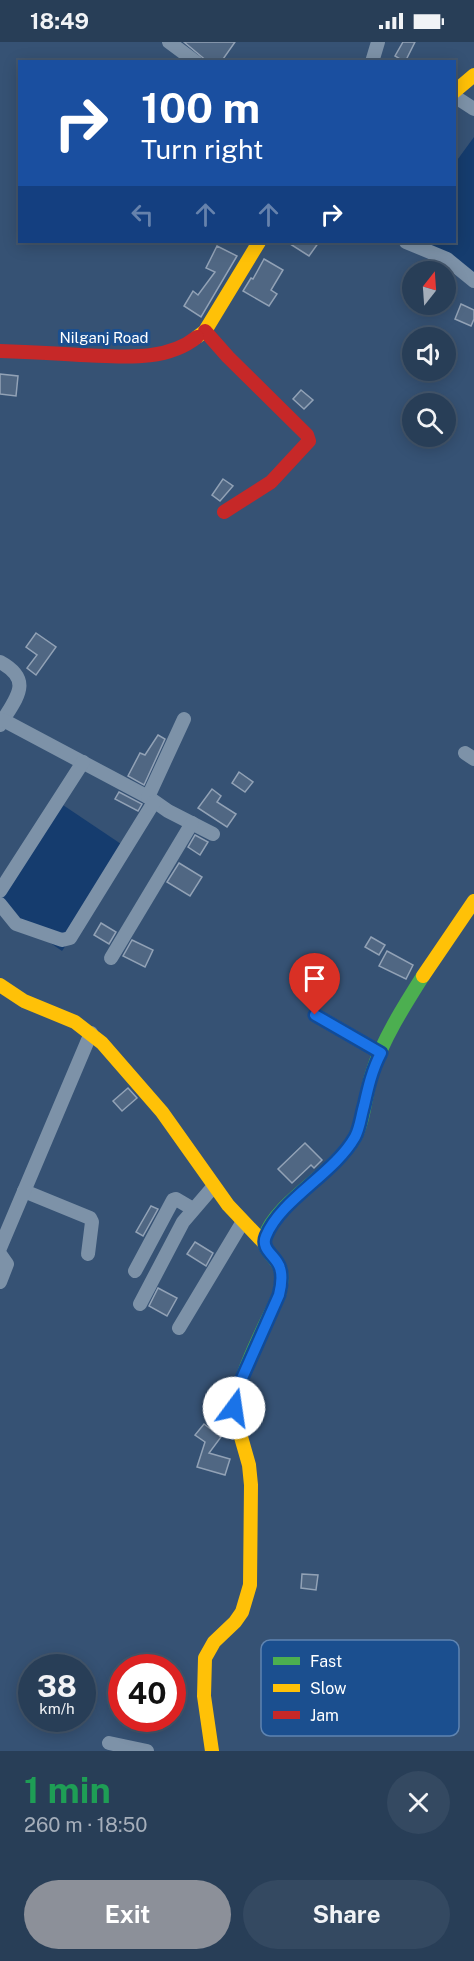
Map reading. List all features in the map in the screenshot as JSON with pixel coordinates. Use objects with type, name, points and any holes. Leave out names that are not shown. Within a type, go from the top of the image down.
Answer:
[{"type":"street","points":[[169,42],[193,60]]},
{"type":"street","points":[[373,60],[378,42]]},
{"type":"street","points":[[456,92],[474,75]]},
{"type":"street","points":[[456,96],[474,109]]},
{"type":"street","name":"Nilganj Road","points":[[0,351],[131,357],[164,353],[179,348],[190,343],[205,331],[258,243]]},
{"type":"street","points":[[408,243],[447,259],[474,281]]},
{"type":"street","points":[[205,331],[308,437],[306,445],[271,482],[224,512]]},
{"type":"street","points":[[0,662],[18,674],[20,683],[16,696],[1,723],[83,762],[213,834]]},
{"type":"street","points":[[0,904],[16,924],[62,940],[70,938],[151,800],[184,720]]},
{"type":"street","points":[[0,891],[83,762]]},
{"type":"street","points":[[111,958],[192,824]]},
{"type":"street","points":[[264,1243],[267,1234],[288,1207],[323,1175],[355,1137],[370,1081],[381,1053],[405,1006],[448,936],[474,901]]},
{"type":"street","points":[[0,985],[23,1000],[71,1020],[91,1033],[120,1062],[169,1120],[213,1187],[242,1223],[264,1243],[278,1264],[281,1280],[279,1295],[239,1385],[235,1403],[235,1417],[249,1465],[251,1485],[250,1585],[242,1612],[214,1642],[205,1658],[204,1696],[212,1751]]},
{"type":"street","points":[[315,1015],[381,1053]]},
{"type":"street","points":[[0,1248],[91,1033]]},
{"type":"street","points":[[140,1304],[179,1227],[213,1187]]},
{"type":"street","points":[[24,1191],[90,1218],[92,1222],[88,1254]]},
{"type":"street","points":[[135,1272],[173,1200],[176,1199],[193,1209]]},
{"type":"street","points":[[179,1328],[242,1223]]},
{"type":"street","points":[[0,1254],[7,1264],[0,1282]]},
{"type":"street","points":[[110,1743],[147,1751]]},
{"type":"water","points":[[474,137],[474,274],[456,261],[426,245],[427,243],[456,243],[456,162]]},
{"type":"water","points":[[57,801],[130,850],[62,951],[0,908],[0,878]]},
{"type":"building","points":[[184,42],[235,42],[222,60],[206,60]]},
{"type":"building","points":[[403,42],[415,42],[406,60],[395,56]]},
{"type":"building","points":[[289,243],[318,243],[309,256]]},
{"type":"building","points":[[217,246],[237,256],[201,317],[184,306],[193,291],[198,295],[215,272],[206,268]]},
{"type":"building","points":[[264,259],[283,270],[271,290],[277,294],[269,306],[243,291]]},
{"type":"building","points":[[461,304],[474,310],[471,326],[455,319]]},
{"type":"building","points":[[0,374],[18,376],[16,396],[0,394]]},
{"type":"building","points":[[301,390],[313,400],[304,409],[293,399]]},
{"type":"building","points":[[223,479],[233,486],[220,501],[212,495]]},
{"type":"building","points":[[36,633],[56,647],[36,675],[27,668],[37,655],[26,647]]},
{"type":"building","points":[[158,735],[165,739],[144,785],[128,776],[140,753],[145,755]]},
{"type":"building","points":[[239,772],[253,782],[245,792],[232,783]]},
{"type":"building","points":[[212,789],[221,796],[217,802],[236,814],[227,827],[198,808]]},
{"type":"building","points":[[119,792],[142,804],[138,811],[115,799]]},
{"type":"building","points":[[195,835],[208,842],[200,855],[188,847]]},
{"type":"building","points":[[179,863],[202,877],[190,896],[167,882]]},
{"type":"building","points":[[101,923],[116,932],[109,944],[94,935]]},
{"type":"building","points":[[371,937],[385,945],[379,955],[365,947]]},
{"type":"building","points":[[132,940],[153,950],[145,967],[123,956]]},
{"type":"building","points":[[387,951],[413,965],[406,979],[379,966]]},
{"type":"building","points":[[128,1088],[137,1098],[122,1111],[113,1101]]},
{"type":"building","points":[[305,1143],[322,1160],[314,1168],[311,1165],[292,1183],[278,1169]]},
{"type":"building","points":[[151,1206],[158,1209],[143,1236],[136,1232]]},
{"type":"building","points":[[195,1242],[213,1253],[206,1266],[187,1254]]},
{"type":"building","points":[[158,1288],[177,1298],[167,1316],[149,1306]]},
{"type":"building","points":[[204,1424],[221,1437],[209,1453],[230,1459],[225,1475],[197,1467],[205,1442],[195,1435]]},
{"type":"building","points":[[302,1574],[318,1575],[316,1590],[301,1588]]},
{"type":"traffic: fast","points":[[237,1423],[238,1394],[243,1376],[279,1295],[281,1285],[280,1268],[265,1245],[265,1236],[281,1211],[333,1164],[354,1139],[382,1048],[394,1023],[423,976]]},
{"type":"traffic: slow","points":[[456,90],[474,75]]},
{"type":"traffic: slow","points":[[197,337],[205,331],[258,243]]},
{"type":"traffic: slow","points":[[423,976],[474,901]]},
{"type":"traffic: slow","points":[[0,985],[24,1001],[75,1022],[102,1043],[162,1112],[228,1205],[264,1243]]},
{"type":"traffic: slow","points":[[212,1751],[204,1696],[205,1658],[214,1642],[242,1612],[250,1585],[251,1485],[249,1465],[237,1423]]},
{"type":"traffic: jam","points":[[205,331],[307,435],[309,441],[271,482],[224,512]]},
{"type":"traffic: jam","points":[[0,351],[141,356],[171,351],[197,337]]},
{"type":"route","points":[[234,1408],[239,1385],[279,1295],[282,1274],[280,1267],[265,1247],[267,1234],[288,1207],[323,1175],[355,1137],[370,1081],[381,1053],[315,1015]]}]
